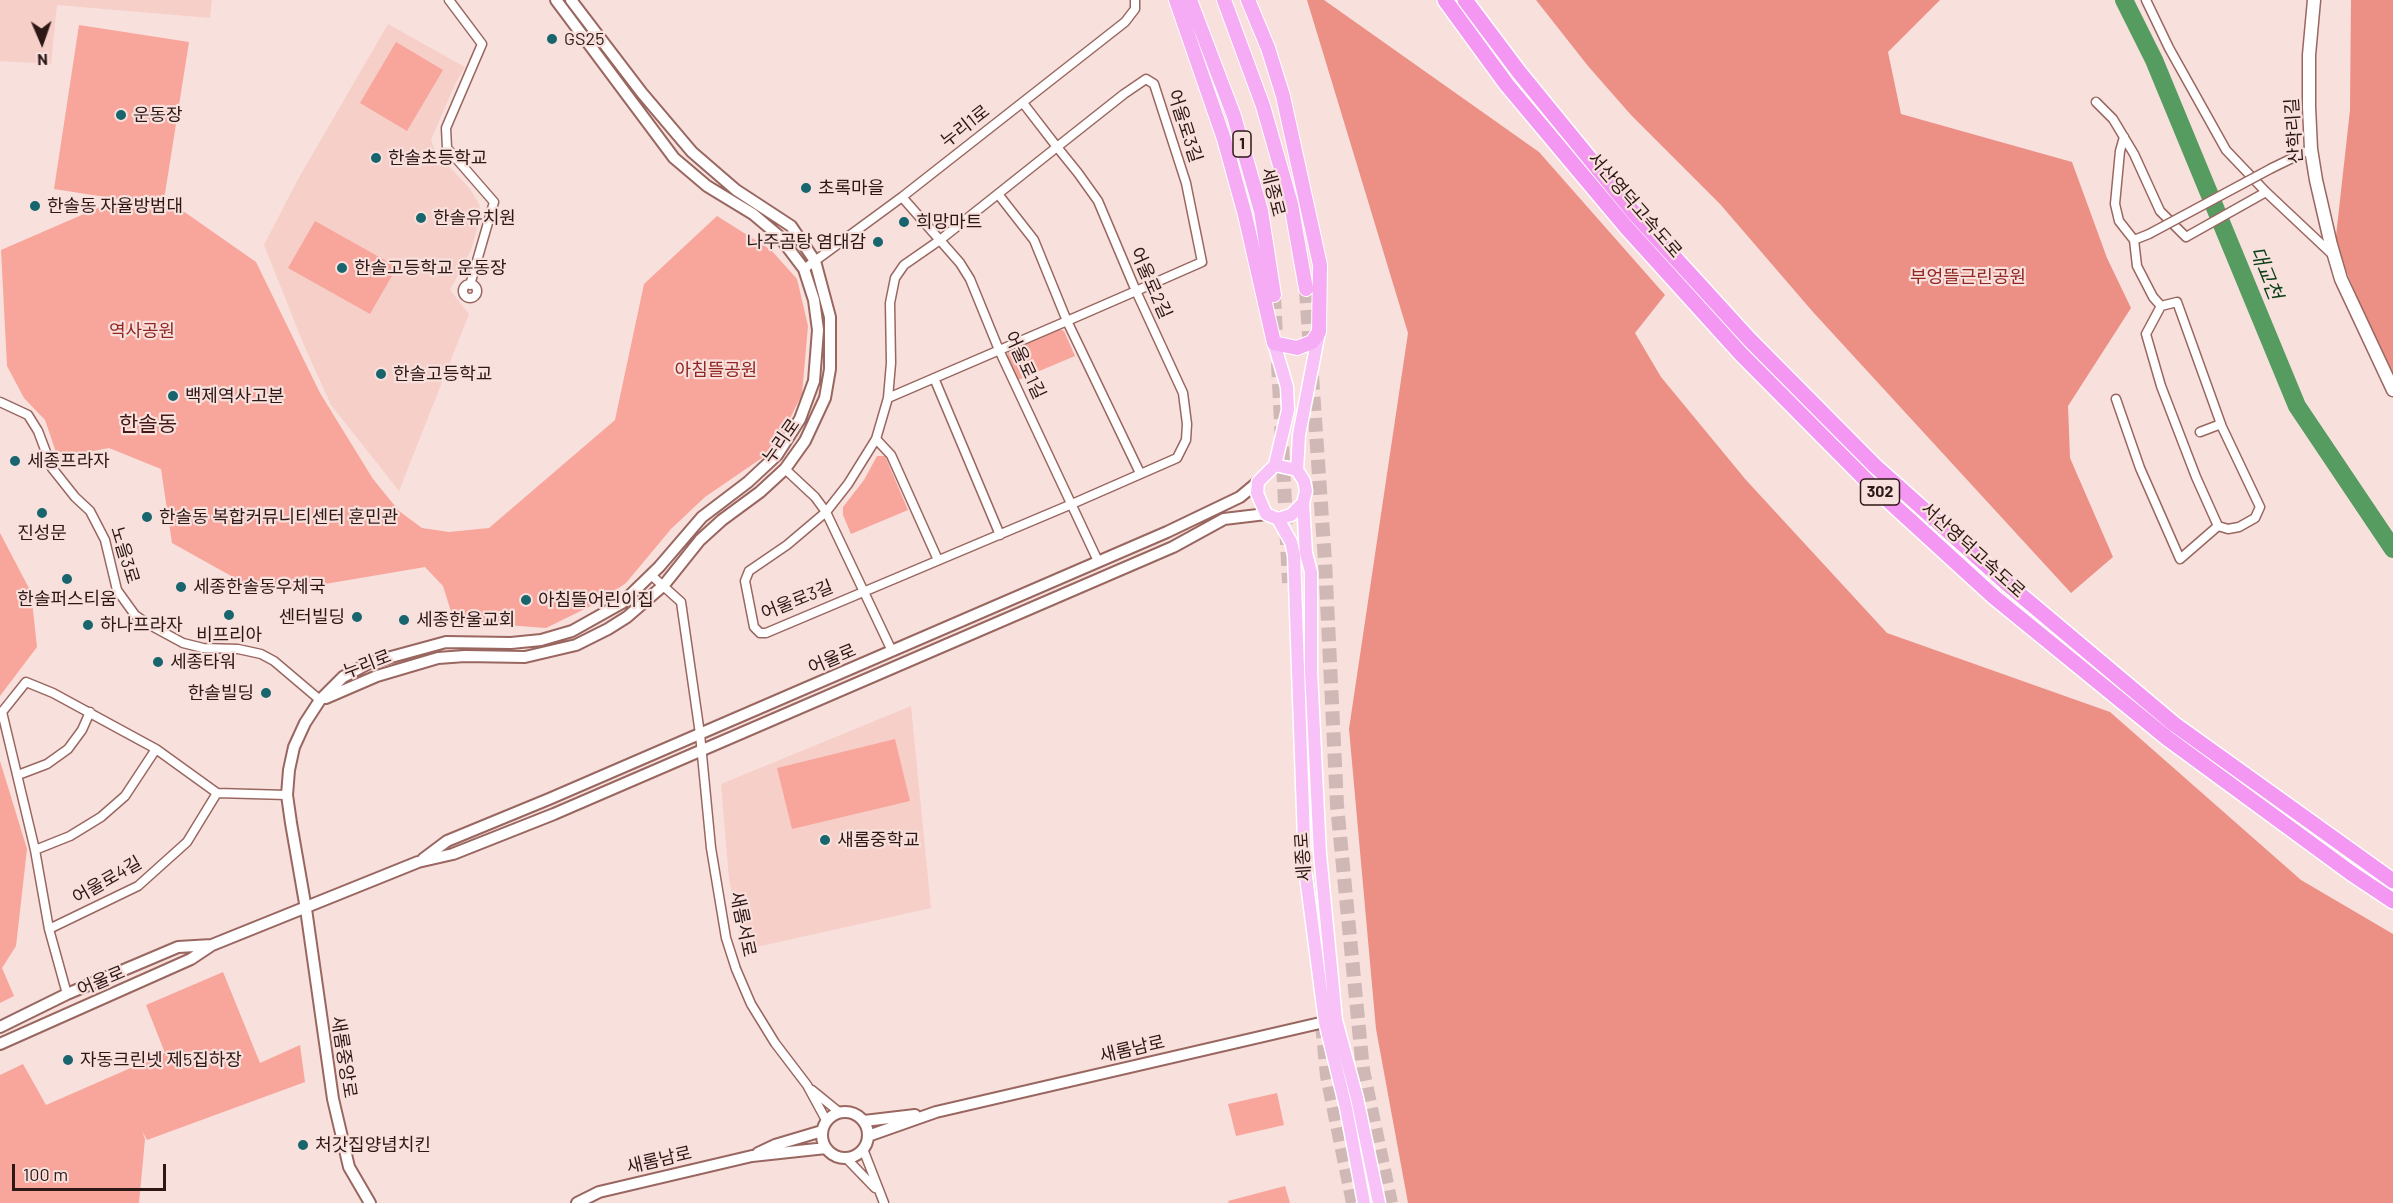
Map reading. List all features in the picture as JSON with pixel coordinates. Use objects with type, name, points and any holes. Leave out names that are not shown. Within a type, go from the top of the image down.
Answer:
[{"type":"highway","points":[[1176,0],[1224,139],[1245,215],[1274,343],[1297,348],[1312,342],[1319,332],[1320,265],[1283,96],[1268,48],[1248,0]]},
{"type":"highway","name":"세종로","points":[[1190,0],[1234,116],[1261,211],[1274,295]]},
{"type":"highway","name":"세종로","points":[[1224,0],[1269,128],[1291,204],[1306,289]]},
{"type":"highway","name":"서산영덕고속도로","points":[[1445,0],[1508,85],[1626,227],[1741,354],[1867,481],[1994,597],[2167,738],[2351,873],[2393,901]]},
{"type":"highway","name":"서산영덕고속도로","points":[[1465,0],[1519,72],[1635,214],[1750,340],[1875,466],[2004,580],[2174,723],[2393,881]]},
{"type":"main road","name":"산학리길","points":[[2314,0],[2309,75],[2311,148],[2324,216],[2341,279],[2393,390]]},
{"type":"main road","name":"세종로","points":[[1319,332],[1299,435],[1297,470],[1304,480],[1306,553],[1311,572],[1311,671],[1330,1021],[1357,1098],[1378,1203]]},
{"type":"main road","points":[[1274,343],[1287,387],[1287,410],[1275,465],[1258,482],[1257,493],[1266,514],[1278,519],[1292,515],[1303,503]]},
{"type":"main road","points":[[1275,465],[1297,470]]},
{"type":"main road","name":"세종로","points":[[1278,519],[1291,542],[1296,571],[1305,869],[1330,1021],[1364,1203]]},
{"type":"street","points":[[449,0],[482,44],[446,128],[447,148],[494,202],[470,285]]},
{"type":"street","name":"누리로","points":[[306,909],[287,795],[294,747],[305,723],[320,700],[343,677],[369,663],[446,642],[511,643],[541,640],[572,631],[622,603],[651,575],[702,517],[720,501],[748,482],[777,455],[800,418],[814,381],[818,330],[814,300],[804,269],[779,236],[753,214],[707,186],[674,158],[556,0]]},
{"type":"street","name":"누리1로","points":[[804,269],[902,197],[1125,22],[1135,9],[1135,0]]},
{"type":"street","name":"산학리길","points":[[2146,0],[2169,48],[2226,150],[2334,257]]},
{"type":"street","points":[[565,11],[575,1]]},
{"type":"street","name":"누리로","points":[[320,700],[377,676],[438,658],[525,657],[576,645],[608,629],[627,617],[664,585],[700,540],[785,469],[812,428],[825,398],[831,344],[830,317],[815,261],[791,226],[736,190],[692,152],[642,93],[575,1]]},
{"type":"street","name":"어울로3길","points":[[888,398],[1202,262],[1186,183],[1154,84],[1146,79],[904,266],[895,278],[891,289],[891,363],[888,398],[876,439],[848,484],[826,512],[787,545],[749,571],[745,580],[754,627],[760,633],[766,633],[1072,504]]},
{"type":"street","points":[[2096,102],[2113,119],[2134,154],[2160,211],[2186,237],[2266,192]]},
{"type":"street","name":"어울로2길","points":[[1023,103],[1098,201],[1183,393],[1187,424],[1186,440],[1177,458],[1072,504]]},
{"type":"street","points":[[2124,137],[2120,151],[2115,204],[2119,221],[2134,240],[2137,266],[2153,297],[2161,306]]},
{"type":"street","points":[[2134,240],[2311,148]]},
{"type":"street","points":[[998,194],[1034,240],[1067,321],[1140,473]]},
{"type":"street","name":"어울로1길","points":[[902,197],[960,263],[970,279],[999,350],[1098,561]]},
{"type":"street","points":[[2177,302],[2221,424],[2260,507],[2255,518],[2239,527],[2228,529],[2218,526],[2175,424],[2146,334],[2161,306],[2177,302]]},
{"type":"street","points":[[934,378],[1000,535]]},
{"type":"street","points":[[2116,399],[2140,468],[2180,559],[2218,526]]},
{"type":"street","name":"노을3로","points":[[0,402],[28,415],[38,431],[52,468],[75,497],[90,511],[105,540],[117,590],[135,615],[183,643],[203,648],[238,649],[261,654],[320,700]]},
{"type":"street","points":[[2200,432],[2221,424]]},
{"type":"street","points":[[876,439],[891,455],[938,560]]},
{"type":"street","points":[[785,469],[814,496],[826,512]]},
{"type":"street","name":"어울로","points":[[418,862],[447,841],[1167,532],[1240,497],[1258,482]]},
{"type":"street","name":"어울로3길","points":[[826,512],[865,591]]},
{"type":"street","name":"어울로","points":[[0,1044],[191,960],[212,945],[418,862],[453,854],[554,814],[1173,547],[1224,519],[1266,514]]},
{"type":"street","name":"새롬서로","points":[[651,575],[681,602],[702,750],[711,848],[726,938],[751,1004],[775,1043],[807,1085]]},
{"type":"street","points":[[865,591],[892,651]]},
{"type":"street","name":"어울로4길","points":[[49,929],[138,886],[187,843],[217,793],[156,749],[90,712],[26,682],[2,712],[36,849],[49,929],[67,994]]},
{"type":"street","points":[[18,775],[47,764],[68,749],[82,730],[90,712]]},
{"type":"street","points":[[36,849],[70,836],[101,817],[125,796],[156,749]]},
{"type":"street","points":[[217,793],[287,795]]},
{"type":"street","name":"새롬중앙로","points":[[306,909],[333,1099],[349,1167],[370,1203]]},
{"type":"street","name":"어울로","points":[[0,1027],[67,994],[178,947],[212,945]]},
{"type":"street","name":"새롬남로","points":[[864,1121],[936,1112],[1330,1021]]},
{"type":"street","points":[[807,1085],[838,1112],[853,1113],[864,1121],[868,1136],[863,1149],[846,1158]]},
{"type":"street","points":[[807,1085],[826,1120]]},
{"type":"street","points":[[838,1112],[826,1120],[822,1131],[823,1143],[831,1154],[846,1158],[878,1190]]},
{"type":"street","name":"새롬남로","points":[[868,1136],[936,1112]]},
{"type":"street","name":"새롬남로","points":[[752,1156],[775,1145],[822,1131]]},
{"type":"street","name":"새롬남로","points":[[577,1203],[599,1192],[752,1156],[826,1148]]},
{"type":"street","points":[[863,1149],[884,1203]]},
{"type":"shaded area","points":[[0,0],[212,0],[210,18],[57,5],[51,64],[0,61]]},
{"type":"shaded area","points":[[388,24],[465,67],[455,84],[431,140],[435,151],[470,189],[479,204],[481,215],[471,250],[450,290],[469,314],[399,491],[331,405],[303,343],[264,245],[297,181]]},
{"type":"shaded area","name":"새롬중학교","points":[[911,706],[931,908],[743,950],[729,879],[721,784]]},
{"type":"green space","points":[[1307,0],[1324,0],[1539,152],[1665,295],[1635,333],[1661,377],[1746,480],[1887,633],[2110,712],[2301,880],[2393,934],[2393,1203],[1408,1203],[1376,1029],[1349,729],[1408,333]]},
{"type":"green space","name":"부엉뜰근린공원","points":[[1536,0],[1940,0],[1888,52],[1901,114],[2072,162],[2107,258],[2131,308],[2068,406],[2070,458],[2113,557],[2071,593],[1813,312],[1720,204],[1631,115],[1588,66]]},
{"type":"green space","points":[[2351,0],[2393,0],[2393,381],[2335,245],[2350,110]]},
{"type":"green space","name":"운동장","points":[[79,25],[189,42],[163,206],[54,189]]},
{"type":"green space","points":[[396,42],[443,70],[407,131],[360,103]]},
{"type":"green space","points":[[100,207],[183,211],[256,262],[320,393],[373,479],[399,511],[422,528],[449,532],[489,528],[615,420],[644,284],[717,216],[771,250],[797,279],[808,326],[802,394],[775,449],[705,497],[671,529],[626,583],[599,602],[546,628],[454,621],[443,586],[425,567],[284,591],[242,582],[172,543],[161,469],[109,448],[58,458],[45,420],[24,398],[7,366],[1,250]]},
{"type":"green space","name":"한솔고등학교 운동장","points":[[315,221],[397,267],[370,314],[288,268]]},
{"type":"green space","points":[[1057,328],[1064,331],[1075,356],[1018,380],[1007,355],[1009,349]]},
{"type":"green space","points":[[877,456],[885,456],[908,510],[851,534],[843,515],[843,507],[864,480]]},
{"type":"green space","points":[[0,533],[31,592],[37,647],[0,696]]},
{"type":"green space","points":[[895,739],[910,801],[792,829],[777,768]]},
{"type":"green space","points":[[0,761],[27,849],[16,946],[2,968],[14,996],[0,1003]]},
{"type":"green space","points":[[223,972],[260,1063],[300,1045],[305,1082],[147,1140],[142,1131],[145,1139],[139,1203],[0,1203],[0,1075],[23,1064],[46,1105],[165,1053],[146,1005]]},
{"type":"green space","points":[[1277,1093],[1284,1125],[1236,1136],[1228,1104]]},
{"type":"green space","points":[[1285,1186],[1290,1203],[1229,1203],[1228,1201]]},
{"type":"waterway","name":"대교천","points":[[2124,0],[2154,60],[2297,406],[2393,549]]},
{"type":"tunnel","points":[[1306,289],[1310,351]]},
{"type":"tunnel","points":[[1274,295],[1276,337]]},
{"type":"tunnel","points":[[1278,363],[1289,583]]},
{"type":"tunnel","points":[[1312,376],[1325,561],[1337,805],[1363,1070],[1391,1203]]},
{"type":"tunnel","points":[[1322,1024],[1327,1076],[1353,1203]]},
{"type":"place","name":"GS25","points":[[552,39]]},
{"type":"place","name":"운동장","points":[[121,115]]},
{"type":"place","name":"한솔초등학교","points":[[376,158]]},
{"type":"place","name":"초록마을","points":[[806,188]]},
{"type":"place","name":"한솔동 자율방범대","points":[[35,206]]},
{"type":"place","name":"한솔유치원","points":[[421,218]]},
{"type":"place","name":"희망마트","points":[[904,222]]},
{"type":"place","name":"나주곰탕 염대감","points":[[878,242]]},
{"type":"place","name":"한솔고등학교 운동장","points":[[342,268]]},
{"type":"place","name":"한솔고등학교","points":[[381,374]]},
{"type":"place","name":"백제역사고분","points":[[173,396]]},
{"type":"place","name":"세종프라자","points":[[15,461]]},
{"type":"place","name":"진성문","points":[[42,513]]},
{"type":"place","name":"한솔동 복합커뮤니티센터 훈민관","points":[[147,517]]},
{"type":"place","name":"한솔퍼스티움","points":[[67,579]]},
{"type":"place","name":"세종한솔동우체국","points":[[181,587]]},
{"type":"place","name":"아침뜰어린이집","points":[[526,600]]},
{"type":"place","name":"비프리아","points":[[229,615]]},
{"type":"place","name":"센터빌딩","points":[[357,617]]},
{"type":"place","name":"세종한울교회","points":[[404,620]]},
{"type":"place","name":"하나프라자","points":[[88,625]]},
{"type":"place","name":"세종타워","points":[[158,662]]},
{"type":"place","name":"한솔빌딩","points":[[266,693]]},
{"type":"place","name":"새롬중학교","points":[[825,840]]},
{"type":"place","name":"자동크린넷 제5집하장","points":[[68,1060]]},
{"type":"place","name":"처갓집양념치킨","points":[[303,1145]]},
{"type":"district","name":"한솔동","points":[[148,424]]},
{"type":"park label","name":"역사공원","points":[[142,331]]},
{"type":"park label","name":"아침뜰공원","points":[[716,370]]}]
